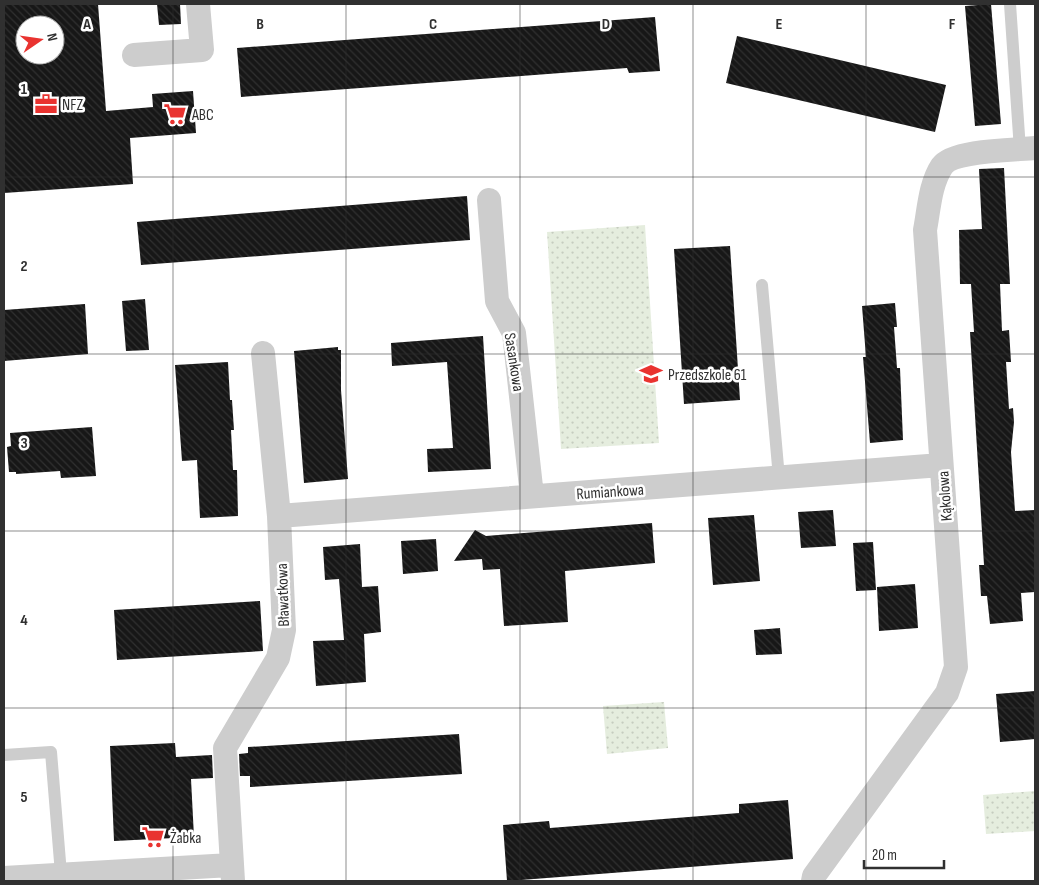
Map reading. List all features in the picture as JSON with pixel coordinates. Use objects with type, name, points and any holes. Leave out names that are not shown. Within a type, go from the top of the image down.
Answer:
[{"type":"street","points":[[134,55],[202,50],[198,4]]},
{"type":"street","name":"Kąkolowa","points":[[813,881],[814,876],[947,692],[956,667],[925,230],[933,186],[942,165],[955,156],[1027,149]]},
{"type":"street","name":"Sasankowa","points":[[489,200],[497,301],[514,333],[532,496]]},
{"type":"street","name":"Bławatkowa","points":[[232,873],[225,748],[278,658],[284,630],[279,516],[263,354]]},
{"type":"street","name":"Rumiankowa","points":[[279,516],[941,465]]},
{"type":"street","points":[[4,878],[61,874],[232,873]]},
{"type":"lane","points":[[1010,4],[1027,149]]},
{"type":"lane","points":[[762,285],[779,478]]},
{"type":"lane","points":[[4,755],[51,752],[61,874]]},
{"type":"green space","points":[[645,225],[659,443],[561,449],[547,232]]},
{"type":"green space","points":[[664,702],[668,748],[607,754],[603,706]]},
{"type":"green space","points":[[1035,791],[1035,831],[986,834],[983,795]]},
{"type":"building","name":"NFZ","points":[[4,4],[98,4],[106,111],[153,107],[152,94],[193,91],[196,133],[130,138],[133,184],[4,193]]},
{"type":"building","points":[[157,4],[180,4],[181,24],[159,25]]},
{"type":"building","points":[[991,4],[1001,124],[975,126],[965,6]]},
{"type":"building","points":[[655,17],[660,71],[629,73],[627,68],[241,97],[237,48]]},
{"type":"building","points":[[737,36],[946,85],[935,132],[726,83]]},
{"type":"building","points":[[1004,168],[1010,284],[1000,284],[1002,331],[1009,330],[1011,362],[1006,362],[1009,409],[1013,408],[1014,422],[1011,452],[1015,511],[1035,510],[1035,592],[1021,593],[1023,621],[990,624],[987,596],[981,596],[979,565],[984,565],[970,332],[974,332],[971,284],[960,284],[959,230],[982,229],[979,169]]},
{"type":"building","points":[[467,196],[470,240],[141,265],[137,222]]},
{"type":"building","points":[[730,246],[740,400],[684,404],[674,249]]},
{"type":"building","points":[[145,299],[149,350],[126,351],[122,301]]},
{"type":"building","points":[[895,303],[897,327],[894,327],[897,368],[900,368],[903,440],[870,443],[863,357],[866,357],[862,306]]},
{"type":"building","points":[[85,304],[88,354],[4,361],[4,310]]},
{"type":"building","points":[[483,336],[491,469],[428,472],[427,449],[453,448],[447,362],[392,366],[391,343]]},
{"type":"building","points":[[338,347],[338,350],[341,350],[341,390],[348,479],[304,483],[294,351]]},
{"type":"building","points":[[228,362],[234,430],[231,430],[233,470],[237,470],[238,516],[200,518],[197,460],[182,461],[175,365]]},
{"type":"building","points":[[92,427],[96,476],[61,478],[60,471],[16,474],[16,472],[9,472],[7,447],[11,446],[10,433]]},
{"type":"building","points":[[833,510],[836,546],[801,548],[798,512]]},
{"type":"building","points":[[754,515],[760,581],[713,585],[708,518]]},
{"type":"building","points":[[652,523],[655,563],[565,571],[568,622],[504,626],[500,569],[483,570],[482,559],[454,561],[475,530],[486,536]]},
{"type":"building","points":[[436,539],[438,571],[403,574],[401,541]]},
{"type":"building","points":[[873,542],[876,590],[856,591],[853,543]]},
{"type":"building","points":[[360,544],[362,587],[378,586],[381,632],[364,634],[366,682],[316,686],[313,641],[344,640],[339,579],[325,580],[323,547]]},
{"type":"building","points":[[915,584],[918,628],[879,631],[877,587]]},
{"type":"building","points":[[260,601],[263,651],[117,660],[114,610]]},
{"type":"building","points":[[780,628],[782,654],[756,655],[754,630]]},
{"type":"building","points":[[1035,691],[1035,739],[1000,742],[996,694]]},
{"type":"building","points":[[459,734],[462,774],[250,787],[250,776],[240,776],[239,754],[248,753],[248,747]]},
{"type":"building","points":[[175,743],[176,757],[212,755],[213,778],[191,779],[194,837],[114,841],[110,746]]},
{"type":"building","points":[[788,800],[793,859],[507,881],[503,825],[549,821],[550,828],[739,813],[739,804]]},
{"type":"place","name":"NFZ","points":[[46,104]]},
{"type":"place","name":"ABC","points":[[175,114]]},
{"type":"place","name":"Przedszkole 61","points":[[651,374]]},
{"type":"place","name":"Żabka","points":[[153,837]]}]
